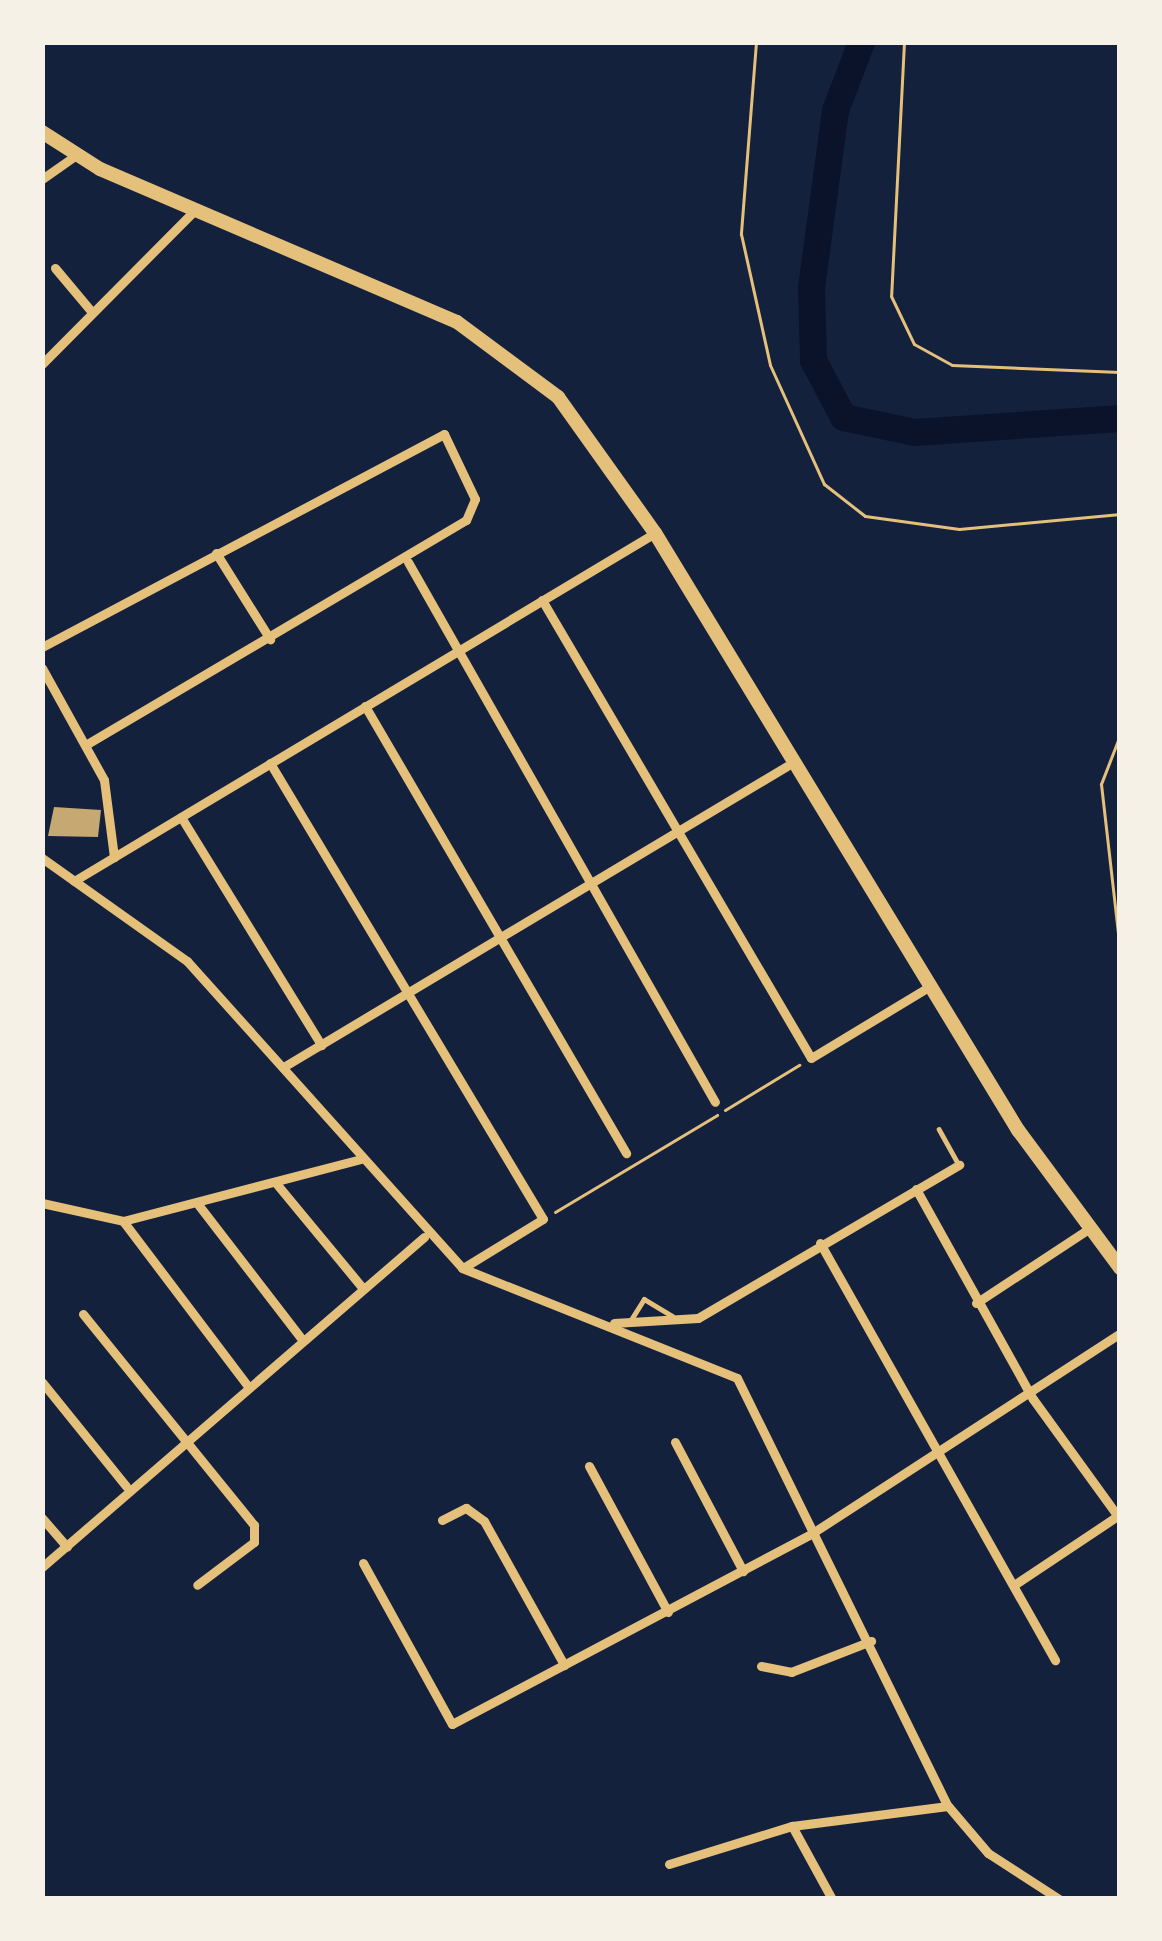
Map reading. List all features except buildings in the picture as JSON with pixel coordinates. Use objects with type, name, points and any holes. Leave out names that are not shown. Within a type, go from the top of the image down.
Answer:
[{"type":"main road","points":[[42,132],[74,157],[399,294],[516,360],[594,441],[655,532],[787,766],[927,988],[1120,1268]]},
{"type":"street","points":[[42,179],[74,157]]},
{"type":"street","points":[[42,364],[194,211]]},
{"type":"street","points":[[55,268],[92,311]]},
{"type":"street","points":[[42,647],[440,432],[472,510],[408,562],[88,743]]},
{"type":"street","points":[[74,881],[655,532]]},
{"type":"street","points":[[216,553],[271,639]]},
{"type":"street","points":[[408,562],[715,1102]]},
{"type":"street","points":[[542,601],[811,1058],[927,988]]},
{"type":"street","points":[[42,668],[88,743],[114,857]]},
{"type":"street","points":[[365,706],[626,1153]]},
{"type":"street","points":[[270,763],[543,1219],[462,1268]]},
{"type":"street","points":[[285,1066],[787,766]]},
{"type":"street","points":[[181,817],[321,1045]]},
{"type":"street","points":[[42,858],[187,961],[285,1066],[424,1237],[462,1268],[737,1378],[872,1641],[948,1806],[988,1853],[1059,1899]]},
{"type":"street","points":[[42,1203],[124,1221],[361,1159]]},
{"type":"street","points":[[603,1322],[675,1323],[958,1165]]},
{"type":"street","points":[[275,1182],[361,1286]]},
{"type":"street","points":[[916,1189],[1034,1399],[1119,1516],[1014,1585]]},
{"type":"street","points":[[197,1203],[302,1338]]},
{"type":"street","points":[[124,1221],[248,1387]]},
{"type":"street","points":[[976,1303],[1090,1228]]},
{"type":"street","points":[[42,1567],[125,1486],[424,1237]]},
{"type":"street","points":[[820,1243],[1055,1660]]},
{"type":"street","points":[[83,1314],[187,1438],[256,1532],[197,1585]]},
{"type":"street","points":[[363,1563],[452,1724],[814,1532],[1034,1399],[1120,1333]]},
{"type":"street","points":[[42,1382],[125,1486]]},
{"type":"street","points":[[675,1442],[743,1570]]},
{"type":"street","points":[[589,1466],[668,1612]]},
{"type":"street","points":[[442,1520],[466,1508],[484,1521],[564,1665]]},
{"type":"street","points":[[42,1518],[67,1547]]},
{"type":"street","points":[[761,1666],[791,1672],[872,1641]]},
{"type":"street","points":[[669,1864],[792,1826],[948,1806]]},
{"type":"street","points":[[792,1826],[832,1899]]},
{"type":"lane","points":[[939,1129],[958,1165]]},
{"type":"lane","points":[[629,1323],[644,1299],[658,1299],[675,1323]]},
{"type":"path","points":[[756,42],[741,234],[770,365],[824,484],[865,516],[959,529],[1120,514]]},
{"type":"path","points":[[904,42],[891,296],[914,344],[952,365],[1120,372]]},
{"type":"path","points":[[1120,735],[1101,784],[1120,950]]},
{"type":"path","points":[[543,1219],[811,1058]]},
{"type":"waterway","points":[[861,42],[835,110],[811,288],[813,360],[843,417],[914,432],[1120,418]]}]
